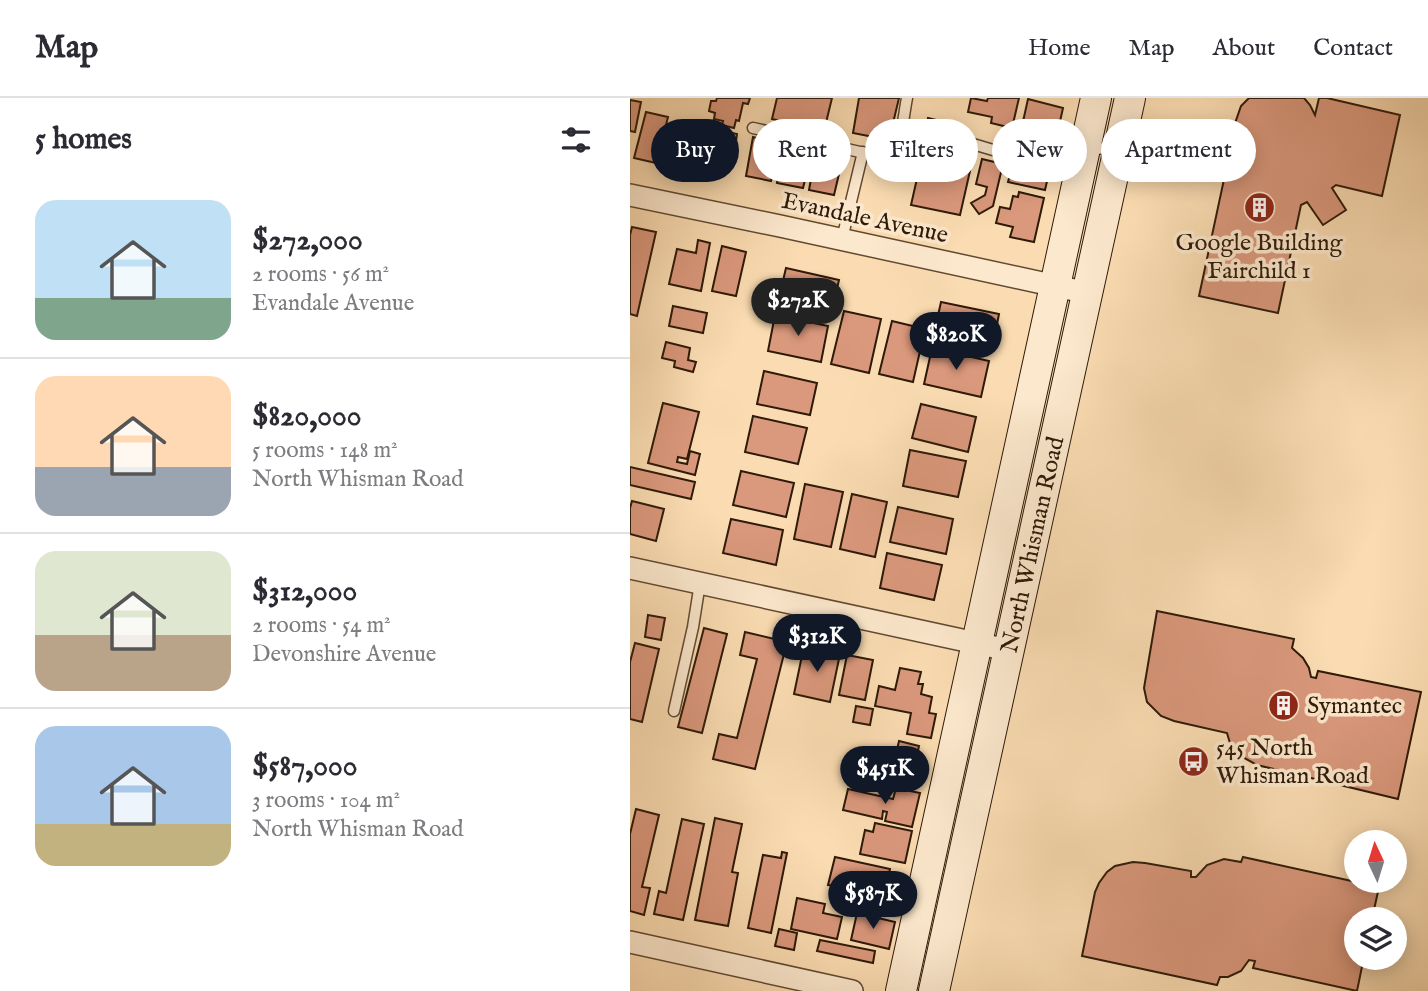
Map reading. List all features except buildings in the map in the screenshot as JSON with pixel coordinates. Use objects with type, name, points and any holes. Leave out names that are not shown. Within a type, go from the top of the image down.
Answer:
[{"type":"main road","name":"North Whisman Road","points":[[1087,141],[1096,98]]},
{"type":"main road","name":"North Whisman Road","points":[[1125,119],[1130,98]]},
{"type":"main road","name":"North Whisman Road","points":[[901,991],[1078,182]]},
{"type":"main road","name":"North Whisman Road","points":[[934,991],[1111,182]]},
{"type":"main road","points":[[1027,417],[1058,425]]},
{"type":"street","name":"Evandale Avenue","points":[[630,195],[1088,293]]},
{"type":"street","points":[[630,568],[1008,650]]},
{"type":"street","points":[[630,942],[852,991]]},
{"type":"lane","points":[[851,149],[881,152],[892,147],[898,141],[908,98]]},
{"type":"lane","points":[[842,239],[863,152]]},
{"type":"lane","points":[[674,711],[700,583]]},
{"type":"place","name":"Google Building Fairchild 1","points":[[1259,208]]},
{"type":"place","name":"Symantec","points":[[1284,705]]},
{"type":"place","name":"545 North Whisman Road","points":[[1193,761]]}]
